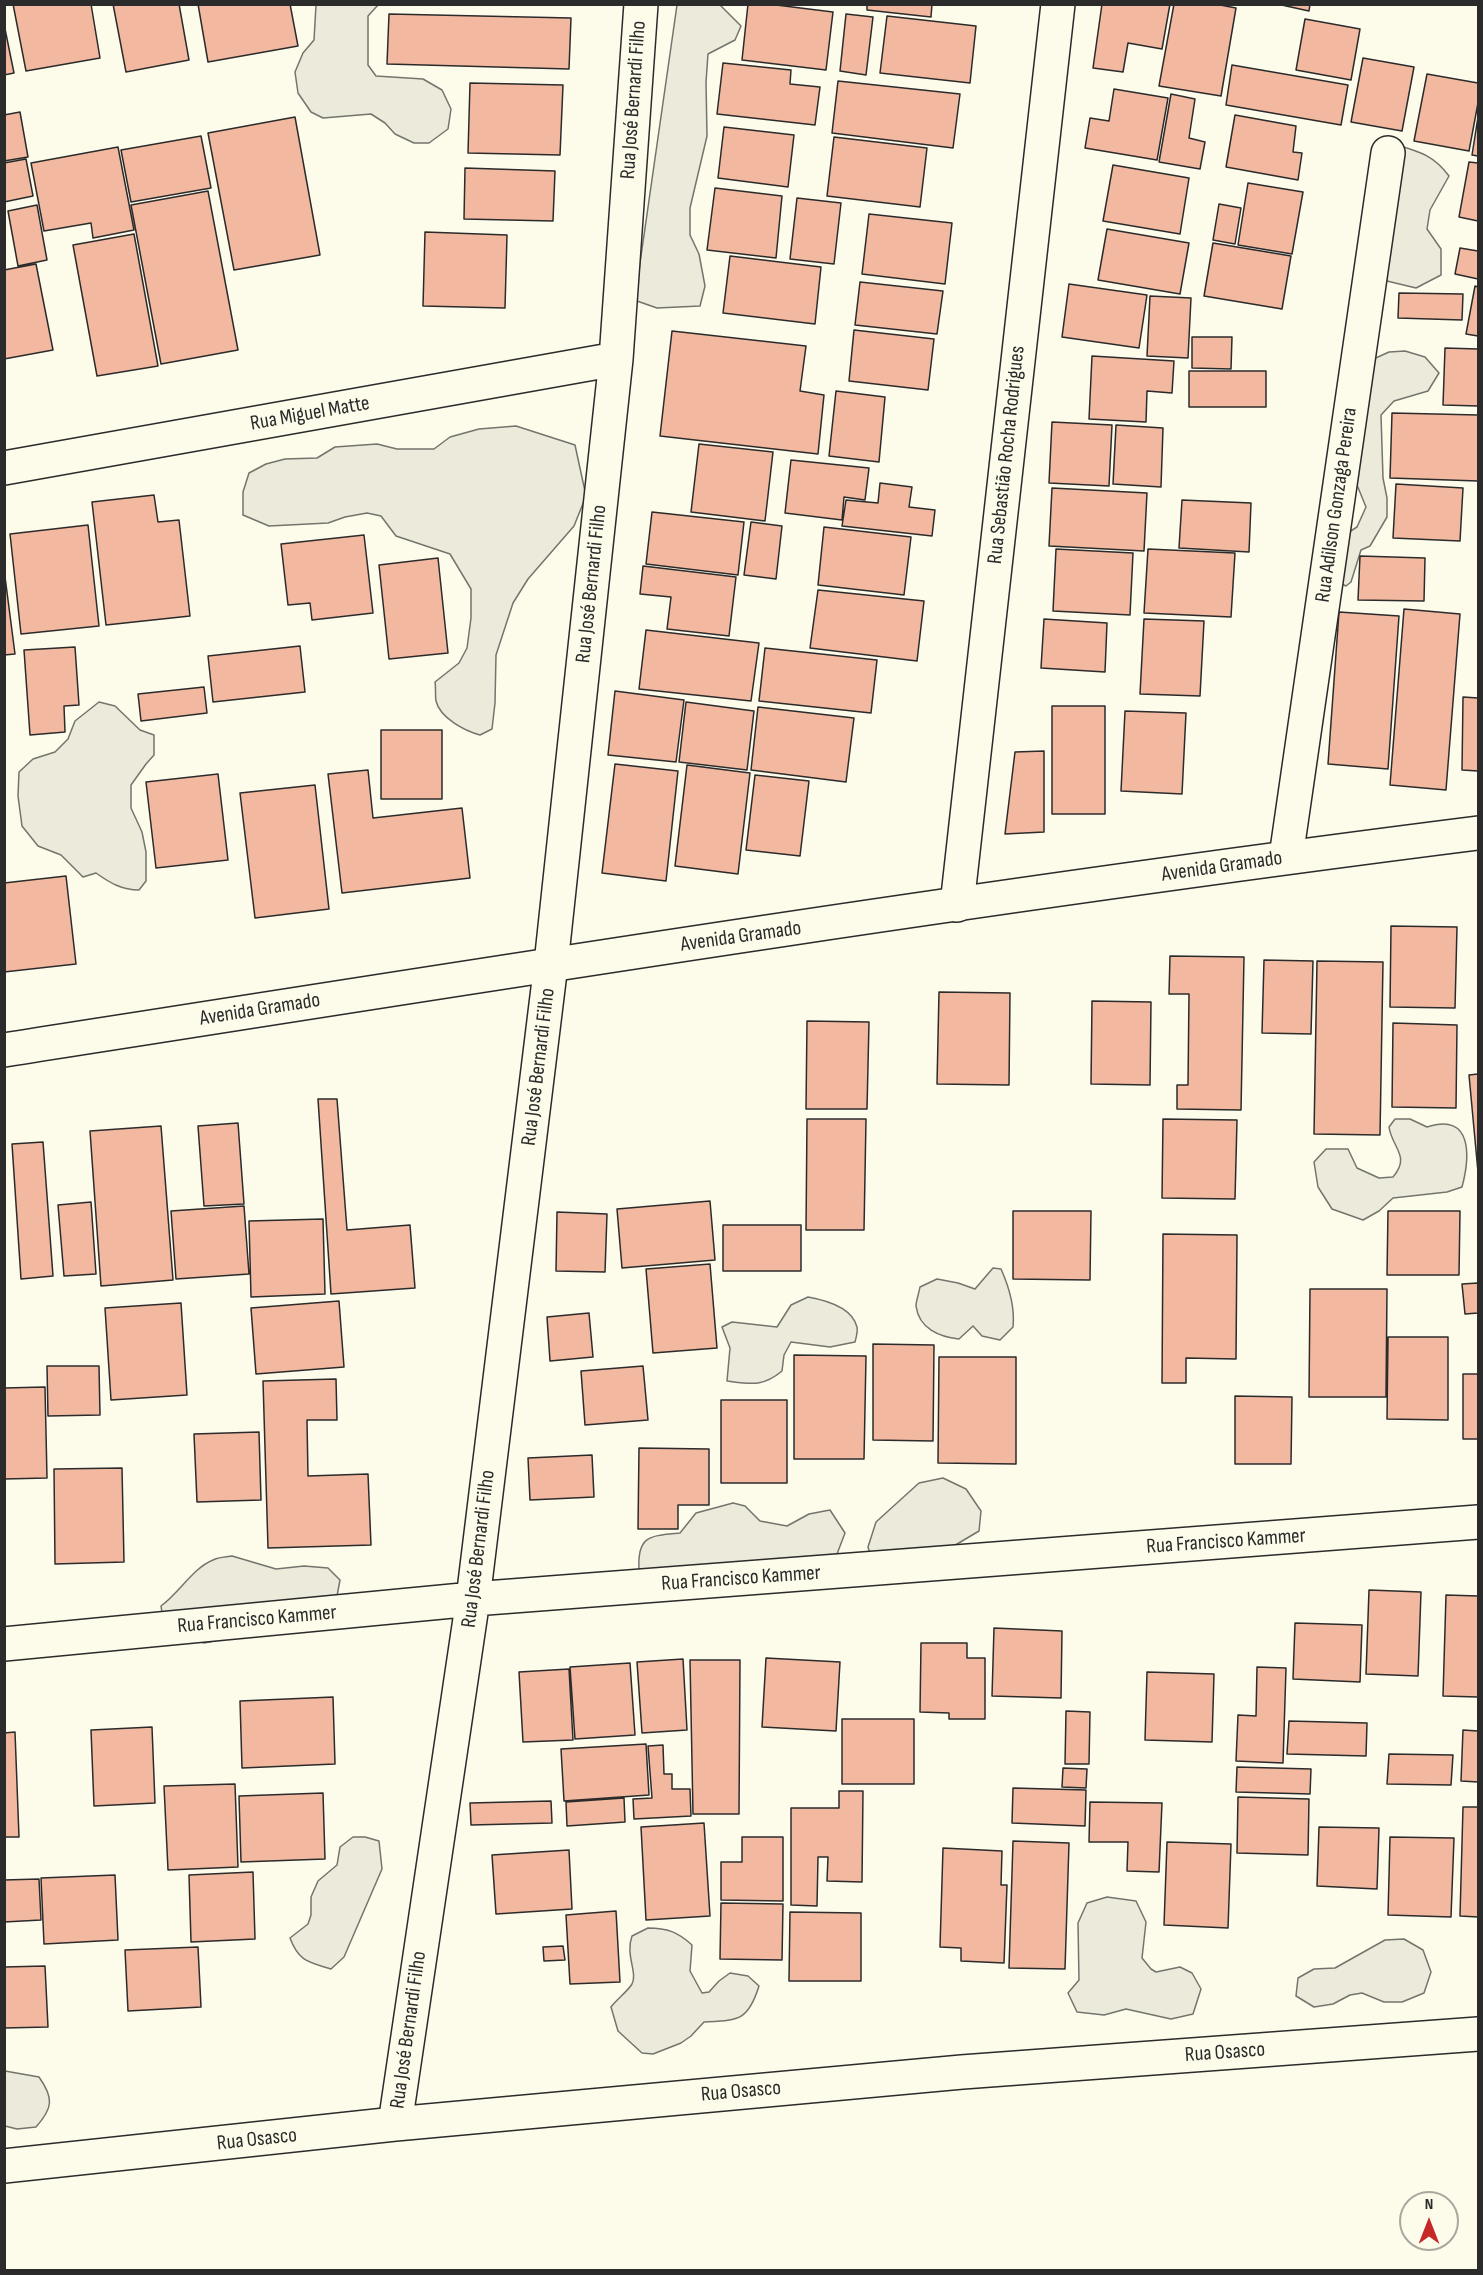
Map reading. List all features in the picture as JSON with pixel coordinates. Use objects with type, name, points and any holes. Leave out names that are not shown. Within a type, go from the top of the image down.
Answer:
[{"type":"street","name":"Rua José Bernardi Filho","points":[[395,2124],[473,1599],[551,964],[616,359],[641,4]]},
{"type":"street","name":"Rua Sebastião Rocha Rodrigues","points":[[957,905],[1058,4]]},
{"type":"street","name":"Rua Adilson Gonzaga Pereira","points":[[1286,857],[1388,153]]},
{"type":"street","name":"Rua Miguel Matte","points":[[4,468],[616,359]]},
{"type":"street","name":"Avenida Gramado","points":[[4,1050],[551,964],[1286,857],[1479,833]]},
{"type":"street","name":"Rua Francisco Kammer","points":[[4,1644],[473,1599],[1479,1522]]},
{"type":"street","name":"Rua Osasco","points":[[4,2166],[395,2124],[962,2072],[1479,2034]]},
{"type":"shaded area","points":[[316,5],[378,5],[368,16],[368,65],[376,76],[423,79],[442,90],[451,109],[448,129],[429,143],[414,143],[395,134],[385,123],[371,114],[323,118],[311,112],[298,93],[295,72],[303,53],[314,40]]},
{"type":"shaded area","points":[[677,5],[720,5],[741,26],[735,40],[708,54],[707,136],[690,208],[690,235],[699,254],[705,286],[700,306],[657,308],[637,301],[636,291]]},
{"type":"shaded area","points":[[1397,145],[1426,156],[1438,164],[1449,176],[1430,210],[1427,229],[1441,249],[1441,275],[1416,288],[1387,281],[1385,276]]},
{"type":"shaded area","points":[[1405,351],[1425,357],[1439,373],[1428,391],[1394,401],[1381,415],[1387,517],[1370,546],[1361,550],[1351,582],[1346,586],[1332,579],[1338,539],[1357,527],[1366,507],[1339,441],[1358,366],[1389,352]]},
{"type":"shaded area","points":[[516,426],[575,445],[586,496],[574,526],[528,579],[513,603],[496,655],[492,729],[480,735],[461,727],[448,718],[442,713],[436,701],[435,682],[459,663],[467,648],[471,618],[471,589],[450,554],[396,536],[381,516],[367,513],[328,523],[269,526],[243,515],[243,492],[249,473],[266,464],[285,459],[317,458],[335,447],[377,444],[397,449],[434,449],[450,437],[479,429]]},
{"type":"shaded area","points":[[99,702],[115,706],[140,730],[154,735],[154,755],[131,785],[131,808],[142,832],[146,852],[146,881],[139,890],[116,885],[96,873],[83,877],[61,855],[38,846],[22,826],[18,796],[19,772],[33,759],[55,752],[68,739],[75,721]]},
{"type":"shaded area","points":[[1395,1119],[1410,1119],[1427,1127],[1442,1124],[1453,1126],[1460,1131],[1467,1151],[1462,1187],[1447,1192],[1393,1198],[1379,1211],[1363,1220],[1332,1209],[1318,1187],[1314,1162],[1326,1149],[1348,1149],[1357,1168],[1379,1178],[1393,1177],[1400,1163],[1399,1152],[1389,1127]]},
{"type":"shaded area","points":[[993,1268],[1001,1269],[1013,1312],[1013,1327],[1000,1340],[982,1336],[973,1326],[959,1339],[945,1336],[938,1334],[921,1321],[916,1306],[920,1287],[937,1279],[975,1289]]},
{"type":"shaded area","points":[[808,1297],[830,1303],[850,1314],[857,1327],[855,1342],[830,1347],[791,1342],[784,1355],[782,1371],[769,1380],[756,1383],[727,1381],[730,1348],[722,1327],[732,1322],[777,1327],[791,1305]]},
{"type":"shaded area","points":[[943,1478],[966,1489],[981,1511],[979,1531],[952,1547],[873,1564],[868,1547],[876,1522],[919,1483]]},
{"type":"shaded area","points":[[733,1503],[745,1506],[760,1521],[787,1526],[809,1514],[830,1510],[845,1533],[837,1554],[827,1569],[703,1565],[684,1578],[639,1570],[640,1550],[648,1540],[661,1535],[680,1533],[696,1513]]},
{"type":"shaded area","points":[[232,1556],[276,1569],[304,1566],[328,1568],[340,1580],[337,1596],[225,1639],[204,1643],[176,1633],[163,1619],[161,1606],[206,1564],[217,1558]]},
{"type":"shaded area","points":[[353,1837],[365,1837],[379,1841],[382,1869],[344,1957],[331,1969],[301,1957],[290,1938],[308,1924],[311,1915],[311,1897],[318,1881],[337,1865],[340,1847]]},
{"type":"shaded area","points":[[1107,1897],[1136,1901],[1146,1922],[1142,1958],[1151,1969],[1156,1972],[1180,1967],[1192,1973],[1201,1989],[1193,2014],[1171,2019],[1126,2009],[1104,2015],[1077,2012],[1068,1993],[1079,1980],[1078,1923],[1087,1903]]},
{"type":"shaded area","points":[[648,1928],[672,1932],[692,1945],[690,1971],[702,1993],[709,1992],[730,1973],[748,1976],[759,1986],[751,2006],[734,2019],[704,2022],[681,2043],[653,2054],[642,2053],[618,2031],[611,2007],[632,1984],[634,1975],[630,1943],[632,1936]]},
{"type":"shaded area","points":[[1404,1939],[1423,1950],[1431,1972],[1424,1993],[1402,2002],[1384,2002],[1362,1993],[1350,1995],[1333,2004],[1314,2007],[1296,1996],[1298,1978],[1314,1969],[1335,1968],[1385,1940]]},
{"type":"shaded area","points":[[5,2071],[39,2077],[44,2084],[50,2103],[46,2114],[36,2127],[17,2129],[5,2126]]},
{"type":"building","points":[[13,4],[91,4],[100,58],[26,71]]},
{"type":"building","points":[[113,4],[179,4],[189,60],[126,72]]},
{"type":"building","points":[[198,4],[290,4],[298,46],[208,62]]},
{"type":"building","points":[[748,4],[768,4],[833,12],[826,70],[742,60]]},
{"type":"building","points":[[867,4],[932,4],[931,17],[867,10]]},
{"type":"building","points":[[1102,4],[1170,4],[1162,49],[1128,43],[1123,72],[1093,68]]},
{"type":"building","points":[[1174,4],[1215,4],[1236,8],[1221,96],[1159,86]]},
{"type":"building","points":[[1277,4],[1310,4],[1309,11]]},
{"type":"building","points":[[389,14],[571,18],[569,69],[387,64]]},
{"type":"building","points":[[846,14],[873,17],[866,75],[840,71]]},
{"type":"building","points":[[887,16],[976,26],[970,83],[880,73]]},
{"type":"building","points":[[1305,19],[1360,29],[1351,80],[1296,70]]},
{"type":"building","points":[[4,24],[14,73],[4,75]]},
{"type":"building","points":[[1363,58],[1414,67],[1402,131],[1351,122]]},
{"type":"building","points":[[723,63],[791,70],[790,84],[820,87],[815,125],[717,114]]},
{"type":"building","points":[[1232,65],[1348,85],[1341,125],[1226,105]]},
{"type":"building","points":[[1427,74],[1478,83],[1478,103],[1469,151],[1414,141]]},
{"type":"building","points":[[838,81],[960,94],[953,148],[832,133]]},
{"type":"building","points":[[470,83],[563,85],[560,155],[468,153]]},
{"type":"building","points":[[1114,89],[1168,98],[1157,160],[1085,148],[1090,118],[1109,121]]},
{"type":"building","points":[[1171,94],[1195,99],[1189,138],[1205,142],[1200,169],[1159,162]]},
{"type":"building","points":[[20,112],[28,157],[4,161],[4,115]]},
{"type":"building","points":[[1235,115],[1296,126],[1293,152],[1302,153],[1298,180],[1226,167]]},
{"type":"building","points":[[295,117],[320,255],[234,270],[208,133]]},
{"type":"building","points":[[1478,117],[1478,156],[1472,155]]},
{"type":"building","points":[[724,127],[794,135],[788,187],[718,178]]},
{"type":"building","points":[[201,136],[211,188],[131,202],[121,150]]},
{"type":"building","points":[[834,137],[927,148],[920,207],[827,196]]},
{"type":"building","points":[[118,147],[134,230],[93,238],[91,223],[44,231],[31,163]]},
{"type":"building","points":[[26,159],[33,196],[4,202],[4,163]]},
{"type":"building","points":[[1469,162],[1478,163],[1478,221],[1459,217]]},
{"type":"building","points":[[1113,165],[1189,178],[1180,234],[1103,221]]},
{"type":"building","points":[[465,168],[555,171],[553,221],[464,219]]},
{"type":"building","points":[[1248,183],[1303,192],[1292,254],[1238,245]]},
{"type":"building","points":[[715,188],[782,196],[776,258],[707,250]]},
{"type":"building","points":[[208,191],[238,350],[161,364],[131,205]]},
{"type":"building","points":[[797,198],[841,203],[834,264],[790,259]]},
{"type":"building","points":[[1219,204],[1241,208],[1235,244],[1213,240]]},
{"type":"building","points":[[37,205],[47,260],[18,266],[8,211]]},
{"type":"building","points":[[869,214],[952,223],[945,284],[862,274]]},
{"type":"building","points":[[1107,229],[1189,243],[1180,294],[1098,280]]},
{"type":"building","points":[[425,232],[507,235],[505,308],[423,306]]},
{"type":"building","points":[[134,234],[158,366],[97,376],[73,245]]},
{"type":"building","points":[[1213,243],[1291,256],[1282,309],[1204,296]]},
{"type":"building","points":[[1460,248],[1478,251],[1478,279],[1455,274]]},
{"type":"building","points":[[730,256],[821,267],[815,324],[723,313]]},
{"type":"building","points":[[36,264],[53,350],[4,359],[4,270]]},
{"type":"building","points":[[860,282],[943,291],[937,334],[855,325]]},
{"type":"building","points":[[1069,284],[1147,295],[1139,348],[1062,337]]},
{"type":"building","points":[[1475,286],[1478,287],[1478,336],[1466,334]]},
{"type":"building","points":[[1399,293],[1463,294],[1462,320],[1398,318]]},
{"type":"building","points":[[1150,296],[1191,298],[1188,358],[1147,356]]},
{"type":"building","points":[[854,330],[934,339],[928,390],[849,381]]},
{"type":"building","points":[[672,331],[806,346],[800,391],[824,395],[818,454],[660,436]]},
{"type":"building","points":[[1192,337],[1232,337],[1231,369],[1192,368]]},
{"type":"building","points":[[1445,348],[1478,349],[1478,406],[1443,405]]},
{"type":"building","points":[[1092,356],[1174,361],[1172,393],[1147,391],[1146,422],[1089,419]]},
{"type":"building","points":[[1189,371],[1266,371],[1266,407],[1189,407]]},
{"type":"building","points":[[836,391],[885,397],[879,462],[829,456]]},
{"type":"building","points":[[1392,413],[1478,415],[1478,481],[1390,478]]},
{"type":"building","points":[[1052,422],[1112,425],[1109,486],[1049,483]]},
{"type":"building","points":[[1116,425],[1163,428],[1161,487],[1113,484]]},
{"type":"building","points":[[699,444],[773,452],[765,521],[691,512]]},
{"type":"building","points":[[791,460],[869,468],[865,500],[844,497],[842,520],[785,513]]},
{"type":"building","points":[[880,483],[912,487],[909,507],[935,510],[932,536],[842,526],[846,500],[878,503]]},
{"type":"building","points":[[1396,484],[1463,488],[1460,541],[1393,538]]},
{"type":"building","points":[[1052,488],[1147,493],[1144,551],[1049,546]]},
{"type":"building","points":[[154,495],[158,522],[179,520],[190,616],[106,625],[92,502]]},
{"type":"building","points":[[1182,500],[1251,503],[1249,552],[1179,548]]},
{"type":"building","points":[[652,512],[744,522],[738,575],[646,564]]},
{"type":"building","points":[[751,522],[782,526],[776,579],[744,575]]},
{"type":"building","points":[[88,525],[99,626],[21,634],[10,534]]},
{"type":"building","points":[[824,527],[911,537],[904,595],[818,585]]},
{"type":"building","points":[[364,535],[373,613],[312,620],[310,603],[288,605],[281,544]]},
{"type":"building","points":[[1056,549],[1133,553],[1130,615],[1053,611]]},
{"type":"building","points":[[1148,549],[1235,553],[1231,617],[1144,613]]},
{"type":"building","points":[[1360,556],[1425,558],[1424,601],[1358,600]]},
{"type":"building","points":[[438,558],[448,653],[389,659],[379,565]]},
{"type":"building","points":[[643,566],[736,577],[729,636],[667,629],[671,597],[640,594]]},
{"type":"building","points":[[4,569],[15,654],[4,655]]},
{"type":"building","points":[[818,590],[924,601],[917,661],[810,648]]},
{"type":"building","points":[[1404,609],[1460,614],[1446,790],[1390,785]]},
{"type":"building","points":[[1339,612],[1399,616],[1388,769],[1328,764]]},
{"type":"building","points":[[1044,619],[1107,623],[1105,672],[1041,668]]},
{"type":"building","points":[[1144,619],[1204,621],[1200,696],[1140,694]]},
{"type":"building","points":[[646,630],[759,643],[751,701],[639,689]]},
{"type":"building","points":[[300,646],[305,692],[213,702],[208,656]]},
{"type":"building","points":[[75,647],[79,705],[64,706],[65,732],[30,735],[24,650]]},
{"type":"building","points":[[765,648],[877,660],[871,713],[759,701]]},
{"type":"building","points":[[204,687],[207,713],[141,721],[138,694]]},
{"type":"building","points":[[615,691],[684,700],[676,762],[608,755]]},
{"type":"building","points":[[1463,697],[1478,698],[1478,771],[1462,770]]},
{"type":"building","points":[[686,702],[754,711],[747,770],[679,762]]},
{"type":"building","points":[[1052,706],[1105,706],[1105,814],[1052,814]]},
{"type":"building","points":[[758,707],[854,718],[846,782],[751,770]]},
{"type":"building","points":[[1125,711],[1186,713],[1182,794],[1121,791]]},
{"type":"building","points":[[381,730],[442,730],[442,799],[381,799]]},
{"type":"building","points":[[1044,751],[1044,832],[1005,834],[1015,752]]},
{"type":"building","points":[[615,764],[678,771],[666,881],[602,873]]},
{"type":"building","points":[[687,765],[750,773],[738,874],[675,866]]},
{"type":"building","points":[[368,770],[373,818],[462,808],[470,878],[342,893],[328,774]]},
{"type":"building","points":[[218,774],[228,860],[156,868],[146,782]]},
{"type":"building","points":[[755,775],[809,781],[800,856],[746,850]]},
{"type":"building","points":[[315,785],[329,909],[255,918],[240,793]]},
{"type":"building","points":[[66,876],[76,964],[4,972],[4,883]]},
{"type":"building","points":[[1391,926],[1457,927],[1455,1008],[1390,1007]]},
{"type":"building","points":[[1170,956],[1244,957],[1241,1110],[1177,1109],[1177,1085],[1188,1085],[1189,994],[1169,994]]},
{"type":"building","points":[[1264,960],[1313,961],[1311,1034],[1262,1033]]},
{"type":"building","points":[[1317,961],[1383,962],[1380,1135],[1314,1134]]},
{"type":"building","points":[[939,992],[1010,993],[1009,1085],[937,1084]]},
{"type":"building","points":[[1092,1001],[1151,1002],[1150,1085],[1091,1084]]},
{"type":"building","points":[[807,1021],[869,1022],[867,1109],[806,1109]]},
{"type":"building","points":[[1393,1023],[1457,1025],[1456,1108],[1392,1107]]},
{"type":"building","points":[[1478,1074],[1478,1172],[1469,1075]]},
{"type":"building","points":[[318,1099],[337,1099],[347,1230],[410,1225],[415,1288],[331,1294]]},
{"type":"building","points":[[807,1119],[866,1119],[864,1230],[806,1230]]},
{"type":"building","points":[[1163,1119],[1237,1120],[1235,1199],[1162,1198]]},
{"type":"building","points":[[238,1123],[244,1204],[204,1206],[198,1126]]},
{"type":"building","points":[[161,1126],[173,1280],[101,1286],[90,1131]]},
{"type":"building","points":[[43,1142],[53,1276],[21,1279],[12,1144]]},
{"type":"building","points":[[710,1201],[715,1260],[622,1268],[617,1209]]},
{"type":"building","points":[[91,1202],[96,1274],[64,1276],[58,1205]]},
{"type":"building","points":[[244,1206],[249,1274],[176,1279],[171,1211]]},
{"type":"building","points":[[1013,1211],[1091,1211],[1090,1280],[1013,1279]]},
{"type":"building","points":[[1388,1211],[1460,1211],[1459,1275],[1387,1275]]},
{"type":"building","points":[[557,1212],[607,1214],[605,1272],[556,1271]]},
{"type":"building","points":[[323,1219],[325,1294],[251,1297],[249,1221]]},
{"type":"building","points":[[723,1225],[801,1225],[801,1271],[723,1271]]},
{"type":"building","points":[[1163,1234],[1237,1235],[1236,1359],[1186,1358],[1186,1383],[1162,1383]]},
{"type":"building","points":[[710,1264],[717,1348],[653,1353],[646,1269]]},
{"type":"building","points":[[1478,1283],[1478,1313],[1465,1314],[1462,1284]]},
{"type":"building","points":[[1310,1289],[1387,1289],[1386,1397],[1309,1397]]},
{"type":"building","points":[[339,1301],[344,1367],[256,1374],[251,1308]]},
{"type":"building","points":[[181,1303],[187,1395],[111,1400],[105,1308]]},
{"type":"building","points":[[589,1313],[593,1357],[550,1361],[547,1317]]},
{"type":"building","points":[[1388,1337],[1448,1337],[1448,1420],[1387,1419]]},
{"type":"building","points":[[873,1344],[934,1345],[933,1441],[873,1440]]},
{"type":"building","points":[[794,1355],[866,1356],[864,1459],[794,1459]]},
{"type":"building","points":[[939,1357],[1016,1357],[1016,1464],[938,1463]]},
{"type":"building","points":[[47,1366],[99,1366],[100,1415],[48,1416]]},
{"type":"building","points":[[643,1366],[648,1420],[585,1425],[581,1371]]},
{"type":"building","points":[[1463,1374],[1478,1374],[1478,1439],[1463,1439]]},
{"type":"building","points":[[336,1379],[337,1420],[307,1420],[308,1476],[368,1474],[371,1545],[268,1548],[263,1381]]},
{"type":"building","points":[[45,1387],[47,1478],[4,1479],[4,1388]]},
{"type":"building","points":[[1235,1396],[1292,1397],[1291,1464],[1235,1464]]},
{"type":"building","points":[[721,1400],[787,1400],[787,1483],[721,1483]]},
{"type":"building","points":[[259,1432],[261,1500],[197,1502],[194,1434]]},
{"type":"building","points":[[639,1448],[709,1449],[709,1505],[678,1505],[678,1529],[638,1529]]},
{"type":"building","points":[[592,1455],[594,1497],[530,1500],[528,1458]]},
{"type":"building","points":[[122,1468],[124,1562],[55,1564],[54,1469]]},
{"type":"building","points":[[1369,1590],[1421,1592],[1418,1676],[1366,1674]]},
{"type":"building","points":[[1446,1595],[1478,1596],[1478,1697],[1443,1696]]},
{"type":"building","points":[[1295,1623],[1362,1625],[1360,1682],[1293,1679]]},
{"type":"building","points":[[994,1628],[1062,1631],[1061,1698],[992,1696]]},
{"type":"building","points":[[921,1643],[967,1643],[967,1658],[985,1658],[985,1719],[949,1719],[949,1713],[920,1712]]},
{"type":"building","points":[[766,1658],[840,1662],[836,1731],[762,1727]]},
{"type":"building","points":[[683,1659],[687,1730],[642,1733],[637,1662]]},
{"type":"building","points":[[690,1660],[740,1660],[739,1814],[693,1814]]},
{"type":"building","points":[[630,1663],[635,1735],[575,1739],[570,1667]]},
{"type":"building","points":[[1257,1667],[1286,1668],[1283,1763],[1236,1761],[1238,1715],[1256,1716]]},
{"type":"building","points":[[569,1669],[573,1740],[523,1742],[519,1672]]},
{"type":"building","points":[[1147,1672],[1214,1674],[1212,1742],[1145,1740]]},
{"type":"building","points":[[333,1697],[335,1764],[242,1768],[240,1701]]},
{"type":"building","points":[[1066,1711],[1090,1712],[1089,1764],[1065,1764]]},
{"type":"building","points":[[842,1719],[914,1719],[914,1784],[842,1784]]},
{"type":"building","points":[[1289,1721],[1367,1723],[1366,1756],[1287,1754]]},
{"type":"building","points":[[152,1727],[155,1803],[94,1806],[91,1730]]},
{"type":"building","points":[[1463,1730],[1478,1731],[1478,1782],[1461,1781]]},
{"type":"building","points":[[15,1732],[19,1837],[4,1837],[4,1733]]},
{"type":"building","points":[[646,1744],[649,1795],[564,1801],[561,1749]]},
{"type":"building","points":[[663,1745],[664,1774],[672,1774],[672,1789],[690,1789],[691,1816],[634,1819],[633,1799],[652,1798],[648,1746]]},
{"type":"building","points":[[1389,1754],[1453,1755],[1451,1785],[1387,1784]]},
{"type":"building","points":[[1237,1767],[1311,1769],[1310,1794],[1236,1792]]},
{"type":"building","points":[[1063,1768],[1087,1769],[1086,1788],[1062,1787]]},
{"type":"building","points":[[235,1784],[238,1867],[168,1870],[164,1786]]},
{"type":"building","points":[[1013,1788],[1086,1790],[1085,1826],[1012,1823]]},
{"type":"building","points":[[839,1791],[863,1791],[862,1882],[827,1881],[828,1857],[818,1857],[817,1906],[791,1905],[791,1808],[839,1808]]},
{"type":"building","points":[[323,1793],[325,1859],[241,1862],[239,1796]]},
{"type":"building","points":[[1238,1797],[1309,1799],[1308,1855],[1237,1853]]},
{"type":"building","points":[[624,1798],[625,1822],[567,1826],[566,1802]]},
{"type":"building","points":[[551,1801],[552,1823],[471,1825],[470,1803]]},
{"type":"building","points":[[1090,1802],[1162,1803],[1159,1872],[1127,1871],[1128,1842],[1089,1842]]},
{"type":"building","points":[[1463,1807],[1478,1807],[1478,1917],[1460,1916]]},
{"type":"building","points":[[704,1823],[710,1916],[646,1920],[641,1827]]},
{"type":"building","points":[[1319,1827],[1379,1828],[1377,1889],[1317,1886]]},
{"type":"building","points":[[742,1837],[783,1837],[783,1901],[721,1900],[721,1862],[742,1862]]},
{"type":"building","points":[[1390,1837],[1454,1838],[1451,1917],[1388,1915]]},
{"type":"building","points":[[1013,1841],[1069,1843],[1065,1969],[1009,1968]]},
{"type":"building","points":[[1167,1842],[1231,1844],[1228,1928],[1164,1925]]},
{"type":"building","points":[[943,1848],[1002,1851],[1001,1885],[1007,1885],[1004,1963],[961,1961],[961,1948],[940,1947]]},
{"type":"building","points":[[569,1850],[572,1909],[496,1914],[492,1855]]},
{"type":"building","points":[[253,1872],[255,1939],[191,1942],[189,1875]]},
{"type":"building","points":[[115,1875],[118,1940],[44,1944],[41,1878]]},
{"type":"building","points":[[39,1879],[41,1920],[4,1922],[4,1880]]},
{"type":"building","points":[[721,1903],[783,1904],[782,1960],[720,1959]]},
{"type":"building","points":[[616,1911],[620,1982],[570,1984],[566,1915]]},
{"type":"building","points":[[790,1912],[861,1913],[861,1981],[789,1981]]},
{"type":"building","points":[[563,1946],[565,1960],[544,1961],[543,1947]]},
{"type":"building","points":[[198,1947],[201,2007],[128,2011],[125,1950]]},
{"type":"building","points":[[45,1966],[48,2027],[4,2028],[4,1967]]}]
